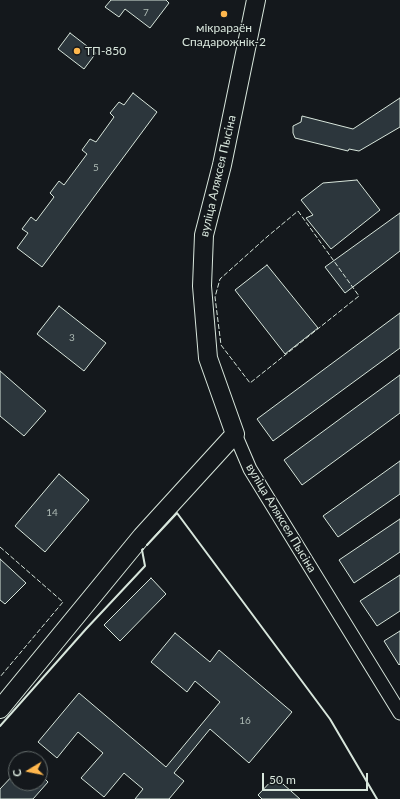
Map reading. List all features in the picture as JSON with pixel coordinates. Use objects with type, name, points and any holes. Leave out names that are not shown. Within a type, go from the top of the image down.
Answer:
[{"type":"main road","name":"вуліца Аляксея Пысіна","points":[[235,434],[208,358],[202,286],[204,235],[222,165],[256,0]]},
{"type":"main road","points":[[0,709],[142,536],[235,434]]},
{"type":"street","name":"вуліца Аляксея Пысіна","points":[[235,434],[250,469],[400,713]]},
{"type":"building","points":[[111,0],[166,0],[169,3],[150,28],[125,9],[119,17],[105,7]]},
{"type":"building","name":"ТП-850","points":[[70,33],[96,53],[84,69],[58,49]]},
{"type":"building","points":[[133,93],[157,112],[42,267],[17,248],[28,233],[22,229],[31,217],[36,221],[54,197],[50,193],[59,181],[64,185],[87,154],[82,150],[90,139],[96,142],[114,117],[110,113],[119,102],[124,105]]},
{"type":"building","points":[[400,98],[400,127],[359,151],[349,149],[348,151],[295,138],[293,133],[293,126],[301,122],[302,116],[353,129]]},
{"type":"building","points":[[357,180],[380,210],[331,249],[306,218],[313,215],[301,200],[323,183]]},
{"type":"building","points":[[400,213],[400,251],[345,293],[325,267]]},
{"type":"building","points":[[267,265],[318,328],[285,354],[235,290]]},
{"type":"building","points":[[59,306],[106,343],[84,371],[37,334]]},
{"type":"building","points":[[400,313],[400,348],[273,441],[257,419]]},
{"type":"building","points":[[0,371],[46,411],[24,436],[0,416]]},
{"type":"building","points":[[400,375],[400,413],[302,485],[284,460]]},
{"type":"building","points":[[400,461],[400,494],[338,537],[323,516]]},
{"type":"building","points":[[59,474],[89,500],[45,552],[15,526]]},
{"type":"building","points":[[400,519],[400,552],[354,583],[339,560]]},
{"type":"building","points":[[0,559],[26,583],[5,604],[0,600]]},
{"type":"building","points":[[400,575],[400,611],[377,626],[360,601]]},
{"type":"building","points":[[151,578],[166,594],[120,641],[104,625]]},
{"type":"building","points":[[400,631],[400,664],[399,665],[384,641]]},
{"type":"building","points":[[175,633],[210,662],[219,650],[292,712],[249,763],[210,729],[174,773],[184,781],[169,799],[135,799],[143,789],[124,773],[104,797],[81,778],[103,753],[78,732],[57,758],[38,742],[79,693],[166,767],[220,702],[195,681],[187,692],[151,662]]},
{"type":"building","points":[[275,777],[300,799],[262,799],[258,795]]},
{"type":"building","points":[[8,780],[8,791],[40,791],[33,799],[0,799],[0,789]]},
{"type":"fence","points":[[298,211],[359,296],[250,383],[221,345],[215,297],[220,279],[298,211]]},
{"type":"fence","points":[[0,547],[63,602],[0,677]]},
{"type":"wall","points":[[147,545],[177,513],[330,719],[377,799]]},
{"type":"wall","points":[[0,726],[86,629],[145,566],[143,549]]},
{"type":"place","name":"мікрараён Спадарожнік-2","points":[[224,14]]},
{"type":"place","name":"ТП-850","points":[[77,51]]}]
